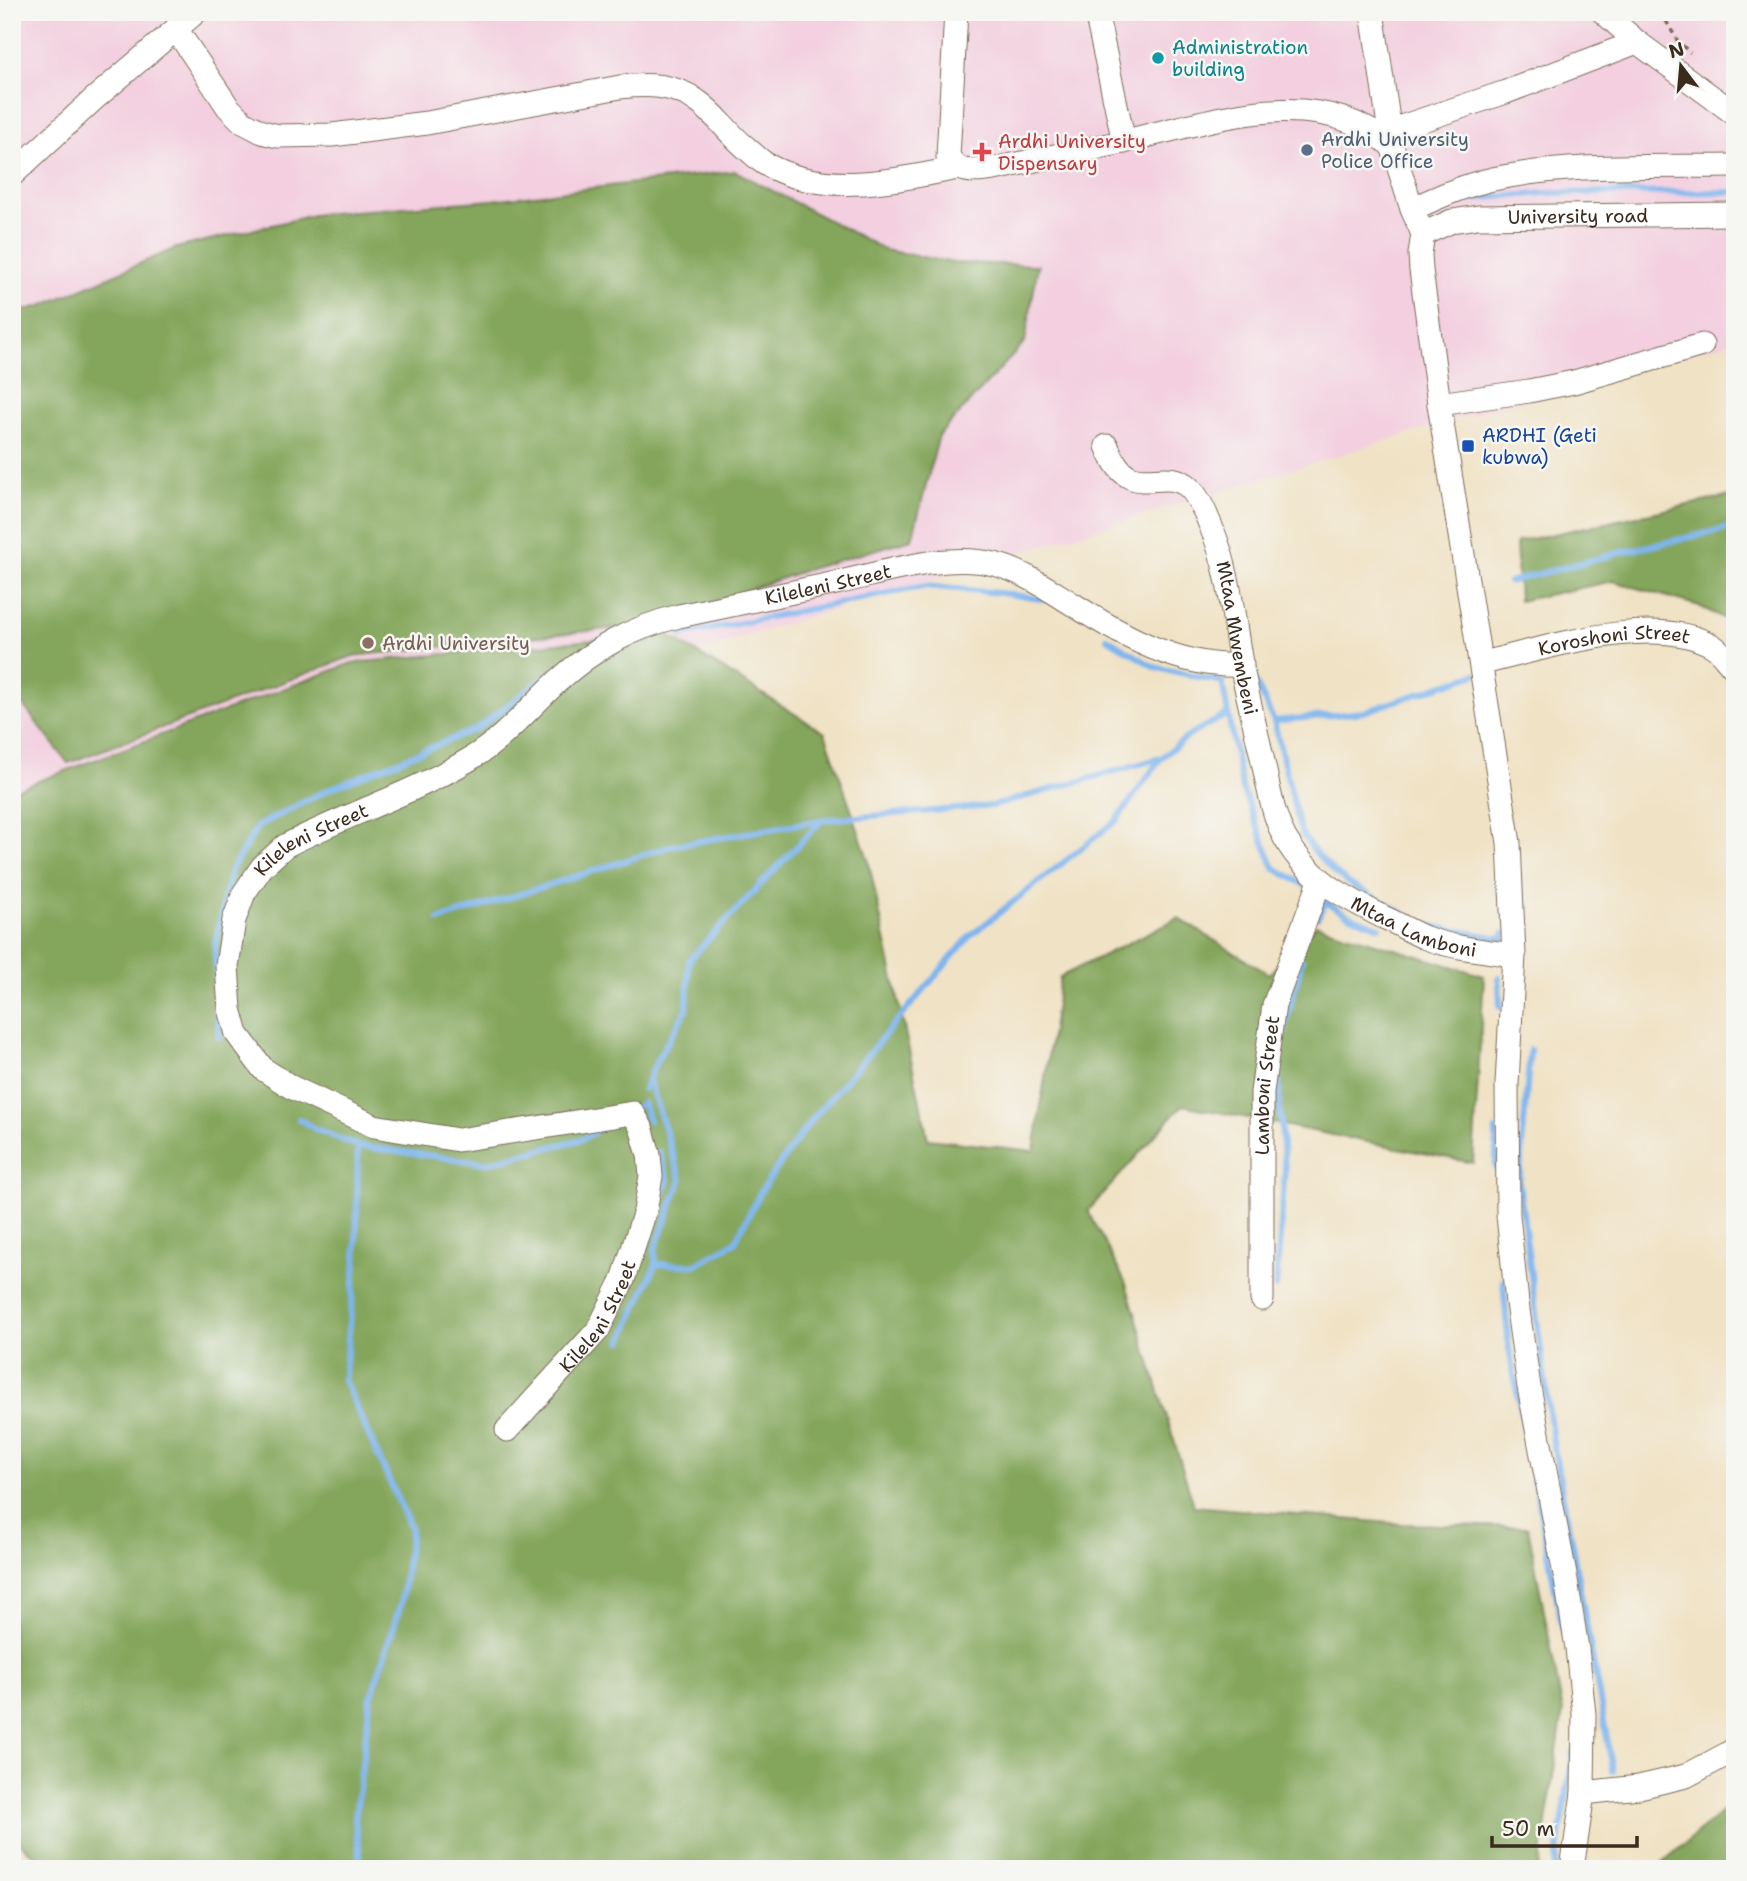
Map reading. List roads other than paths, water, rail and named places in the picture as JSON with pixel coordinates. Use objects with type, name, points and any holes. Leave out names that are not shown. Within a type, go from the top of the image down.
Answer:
[{"type":"street","points":[[12,175],[196,12]]},
{"type":"street","points":[[957,12],[948,157],[958,168]]},
{"type":"street","points":[[1096,12],[1124,142]]},
{"type":"street","points":[[1372,12],[1391,139],[1412,209],[1423,234],[1421,270],[1439,404],[1509,843],[1514,955],[1507,1084],[1508,1215],[1532,1405],[1577,1648],[1584,1714],[1583,1794],[1573,1869]]},
{"type":"street","points":[[1603,12],[1637,41],[1735,114]]},
{"type":"street","points":[[176,29],[228,107],[243,122],[262,132],[278,136],[332,135],[427,123],[620,86],[646,84],[673,88],[698,101],[764,163],[799,177],[829,182],[865,183],[958,168],[974,172],[1124,142],[1220,117],[1268,110],[1318,111],[1391,139],[1637,41]]},
{"type":"street","points":[[1412,209],[1491,179],[1540,172],[1735,166]]},
{"type":"street","name":"University road","points":[[1423,234],[1452,220],[1478,217],[1735,214]]},
{"type":"street","points":[[1439,404],[1574,382],[1702,345]]},
{"type":"street","name":"Mtaa Mwembeni","points":[[1107,446],[1112,461],[1124,475],[1138,480],[1175,481],[1188,487],[1197,498],[1213,529],[1230,587],[1241,665],[1273,806],[1284,837],[1299,859],[1320,881]]},
{"type":"street","name":"Kileleni Street","points":[[507,1430],[598,1330],[624,1280],[645,1211],[651,1176],[649,1155],[641,1127],[634,1113],[458,1140],[374,1126],[291,1087],[263,1069],[237,1034],[230,1009],[227,966],[234,920],[244,893],[262,867],[285,846],[469,760],[499,739],[588,655],[619,636],[679,616],[888,572],[929,564],[966,561],[997,565],[1039,583],[1130,637],[1168,654],[1213,666],[1241,665]]},
{"type":"street","name":"Koroshoni Street","points":[[1482,663],[1616,632],[1682,634],[1714,647],[1735,669]]},
{"type":"street","name":"Mtaa Lamboni","points":[[1320,881],[1345,898],[1427,939],[1514,955]]},
{"type":"street","name":"Lamboni Street","points":[[1262,1299],[1262,1092],[1274,1005],[1320,881]]},
{"type":"street","points":[[1583,1794],[1639,1787],[1686,1776],[1735,1748]]},
{"type":"waterway","points":[[1458,200],[1547,193],[1735,192]]},
{"type":"waterway","points":[[1509,582],[1619,553],[1735,527]]},
{"type":"waterway","points":[[681,635],[925,586],[1047,600]]},
{"type":"waterway","points":[[1107,638],[1154,667],[1222,682],[1242,788],[1274,868],[1305,885]]},
{"type":"waterway","points":[[219,1037],[215,945],[231,870],[258,826],[327,790],[476,729],[550,674]]},
{"type":"waterway","points":[[1274,721],[1364,712],[1476,674]]},
{"type":"waterway","points":[[1254,679],[1274,721],[1300,830],[1304,837],[1338,875],[1411,919]]},
{"type":"waterway","points":[[439,920],[671,846],[822,820],[992,806],[1161,758],[1191,734],[1228,714]]},
{"type":"waterway","points":[[656,1264],[695,1265],[735,1242],[761,1191],[809,1123],[971,935],[1116,821],[1161,758]]},
{"type":"waterway","points":[[644,1089],[657,1060],[687,1009],[689,960],[820,822]]},
{"type":"waterway","points":[[1318,917],[1325,902],[1348,915],[1379,927]]},
{"type":"waterway","points":[[1432,926],[1504,939],[1504,933]]},
{"type":"waterway","points":[[1276,1287],[1285,1170],[1279,1101],[1279,1050],[1302,960]]},
{"type":"waterway","points":[[1499,978],[1500,1007]]},
{"type":"waterway","points":[[1530,1050],[1519,1184],[1553,1442],[1613,1771]]},
{"type":"waterway","points":[[622,1341],[656,1264],[655,1249],[681,1180],[649,1080]]},
{"type":"waterway","points":[[633,1109],[643,1103],[649,1121]]},
{"type":"waterway","points":[[299,1119],[315,1129],[358,1146],[486,1163],[583,1139],[602,1127]]},
{"type":"waterway","points":[[1496,1130],[1496,1168]]},
{"type":"waterway","points":[[358,1146],[356,1263],[344,1380],[411,1529],[401,1603],[370,1701],[355,1820],[362,1869]]},
{"type":"waterway","points":[[659,1152],[668,1180],[659,1202]]},
{"type":"waterway","points":[[1503,1280],[1509,1349],[1563,1631]]},
{"type":"waterway","points":[[1555,1869],[1573,1753]]},
{"type":"place","name":"Administration building","points":[[1158,58]]},
{"type":"place","name":"Ardhi University Police Office","points":[[1307,150]]},
{"type":"place","name":"Ardhi University Dispensary","points":[[982,152]]},
{"type":"place","name":"ARDHI (Geti kubwa)","points":[[1468,446]]},
{"type":"place","name":"Ardhi University","points":[[368,643]]}]
